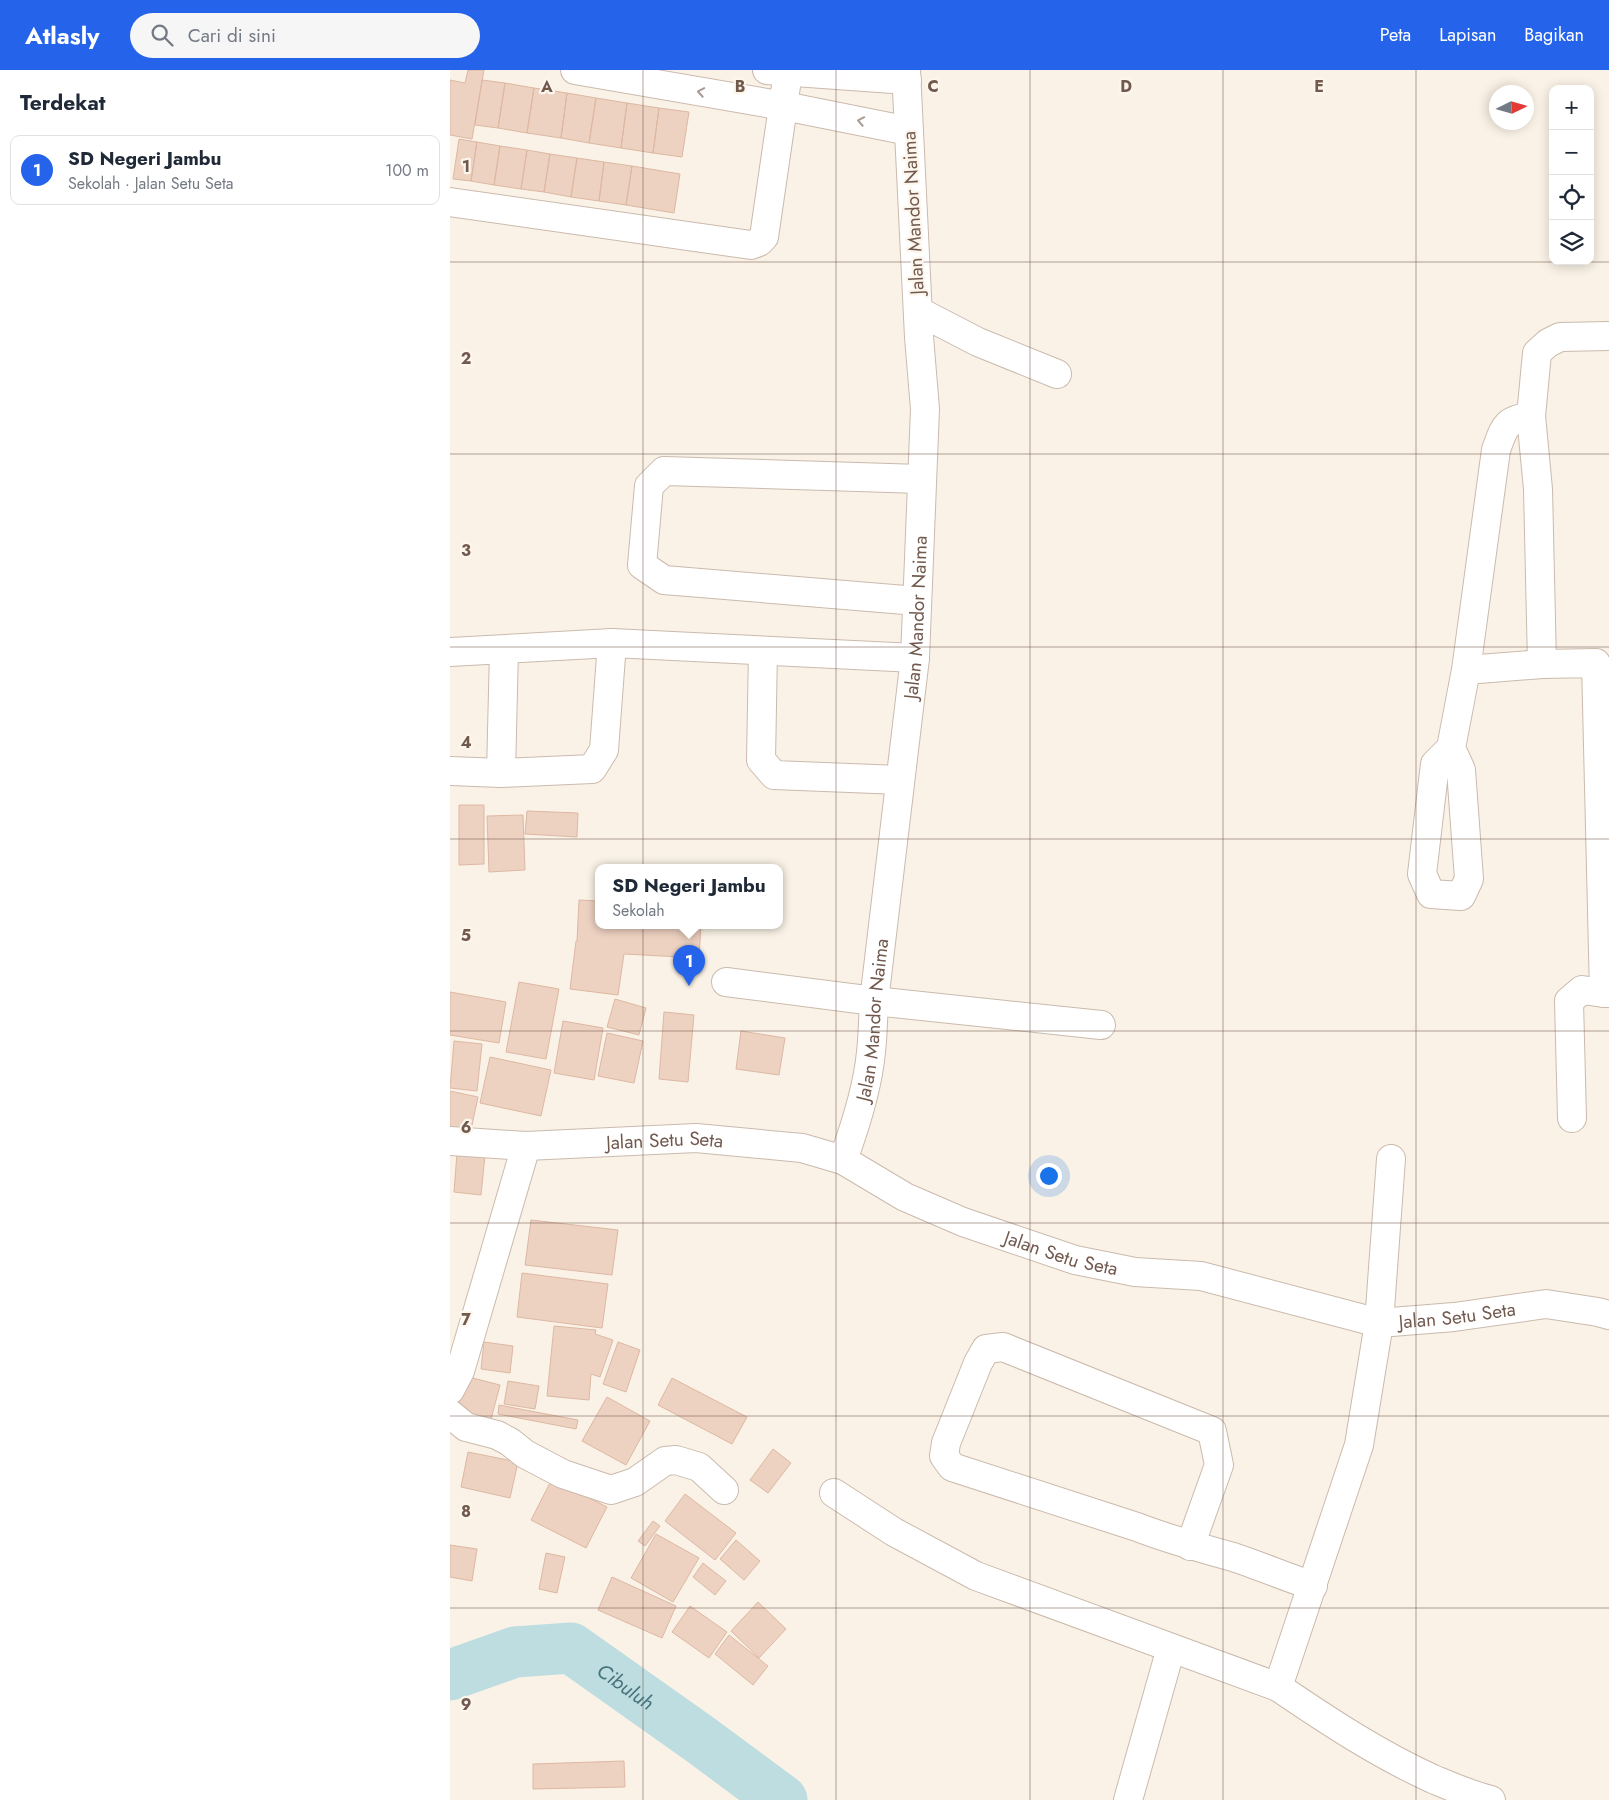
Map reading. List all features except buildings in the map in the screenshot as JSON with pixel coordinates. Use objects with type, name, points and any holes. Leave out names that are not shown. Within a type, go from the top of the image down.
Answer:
[{"type":"street","points":[[575,70],[784,106],[909,131]]},
{"type":"street","points":[[450,202],[751,244],[759,242],[764,237],[784,106],[777,71],[906,75]]},
{"type":"street","name":"Jalan Mandor Naima","points":[[844,1160],[861,1101],[871,1053],[874,1001],[915,658],[925,408],[918,312],[906,75]]},
{"type":"street","points":[[918,312],[978,342],[1057,374]]},
{"type":"street","points":[[1542,664],[1538,489],[1531,416],[1537,353],[1548,343],[1560,337],[1609,336]]},
{"type":"street","points":[[1451,748],[1466,670],[1496,450],[1503,429],[1513,420],[1531,416]]},
{"type":"street","points":[[917,601],[664,580],[642,566],[649,486],[664,471],[921,479]]},
{"type":"street","points":[[450,652],[612,643],[915,658]]},
{"type":"street","points":[[450,771],[501,773],[592,769],[604,750],[612,643]]},
{"type":"street","points":[[501,773],[504,650]]},
{"type":"street","points":[[763,651],[761,760],[774,775],[900,780]]},
{"type":"street","points":[[1466,670],[1542,664],[1602,663],[1606,993],[1582,990],[1569,1001],[1572,1118]]},
{"type":"street","points":[[726,982],[874,1001],[1101,1026]]},
{"type":"street","name":"Jalan Setu Seta","points":[[450,1141],[526,1146],[696,1138],[802,1148],[844,1160],[905,1197],[963,1222],[1075,1260],[1136,1272],[1201,1276],[1379,1323],[1454,1317],[1546,1304],[1609,1315]]},
{"type":"street","points":[[450,1390],[460,1371],[526,1146]]},
{"type":"street","points":[[1278,1687],[1359,1445],[1379,1323],[1391,1159]]},
{"type":"street","points":[[1190,1546],[1219,1465],[1212,1431],[1003,1347],[986,1349],[978,1363],[946,1443],[944,1456],[952,1467],[1190,1546],[1233,1557],[1313,1586]]},
{"type":"street","points":[[450,1414],[466,1427],[497,1435],[510,1442],[525,1454],[563,1474],[611,1490],[635,1482],[665,1461],[676,1460],[699,1467],[724,1490]]},
{"type":"street","points":[[834,1493],[894,1532],[976,1576],[1278,1687],[1320,1716],[1372,1747],[1415,1770],[1476,1798]]},
{"type":"street","points":[[1128,1800],[1171,1648]]},
{"type":"waterway","name":"Cibuluh","points":[[450,1675],[515,1652],[571,1648],[782,1800]]},
{"type":"place","name":"SD Negeri Jambu","points":[[689,986]]}]
